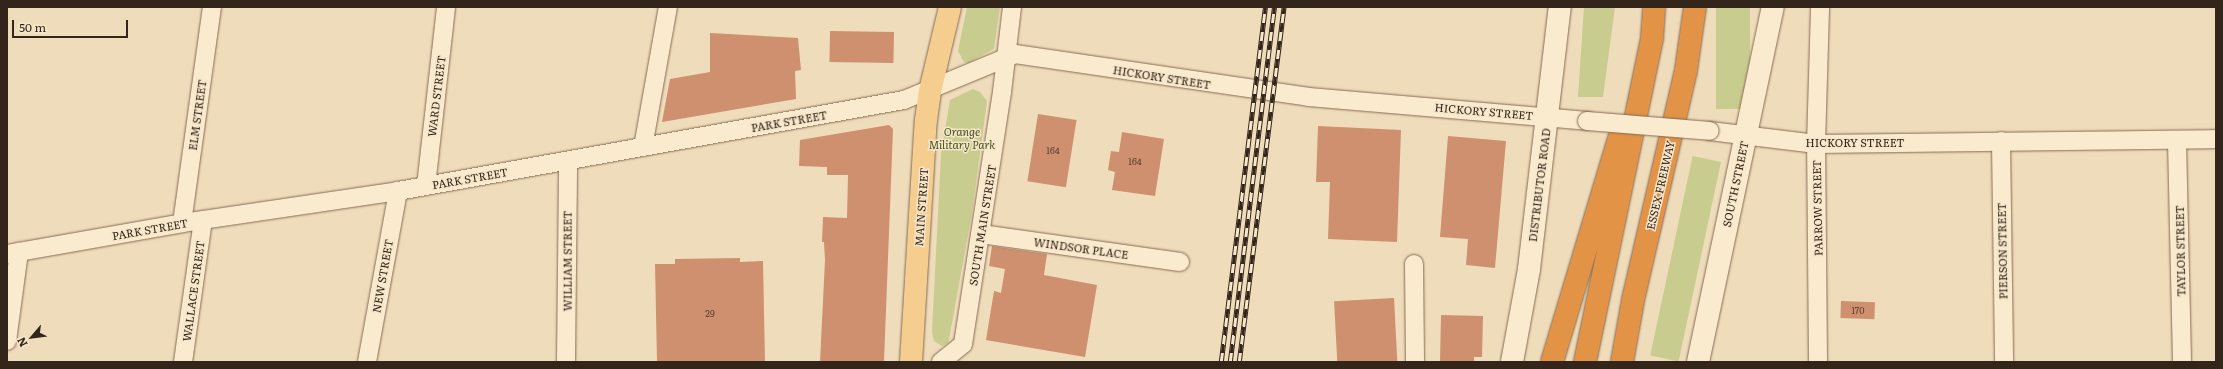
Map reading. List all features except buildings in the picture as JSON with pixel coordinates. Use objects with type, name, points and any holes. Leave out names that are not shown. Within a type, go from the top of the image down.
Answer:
[{"type":"highway","points":[[1585,362],[1652,38],[1654,7]]},
{"type":"highway","name":"ESSEX FREEWAY","points":[[1622,362],[1633,300],[1686,70],[1695,12]]},
{"type":"highway","points":[[1552,362],[1605,182],[1652,38]]},
{"type":"main road","name":"MAIN STREET","points":[[911,362],[930,91],[950,7]]},
{"type":"main road","name":"DISTRIBUTOR ROAD","points":[[1512,362],[1529,269],[1560,7]]},
{"type":"main road","name":"SOUTH STREET","points":[[1698,362],[1773,7]]},
{"type":"street","name":"ELM STREET","points":[[182,223],[212,7]]},
{"type":"street","name":"WARD STREET","points":[[426,186],[446,7]]},
{"type":"street","points":[[643,147],[668,7]]},
{"type":"street","name":"SOUTH MAIN STREET","points":[[941,362],[963,344],[982,234],[1012,7]]},
{"type":"street","name":"PARROW STREET","points":[[1818,362],[1816,144],[1820,7]]},
{"type":"street","name":"HICKORY STREET","points":[[930,91],[1015,54],[1309,97],[1745,134],[1816,144],[2216,140]]},
{"type":"street","name":"PARK STREET","points":[[13,253],[182,223],[398,191],[568,161],[896,102],[930,91]]},
{"type":"street","name":"PIERSON STREET","points":[[2001,141],[2004,362]]},
{"type":"street","name":"TAYLOR STREET","points":[[2177,141],[2182,362]]},
{"type":"street","name":"WILLIAM STREET","points":[[566,362],[568,161]]},
{"type":"street","name":"NEW STREET","points":[[367,362],[398,191]]},
{"type":"street","name":"WALLACE STREET","points":[[182,362],[203,220]]},
{"type":"street","name":"WINDSOR PLACE","points":[[982,234],[1180,262]]},
{"type":"street","points":[[7,341],[13,253]]},
{"type":"street","points":[[1414,264],[1415,362]]},
{"type":"green space","points":[[967,7],[1000,7],[994,49],[968,63],[964,62],[958,51]]},
{"type":"green space","points":[[1584,7],[1615,7],[1603,97],[1578,97]]},
{"type":"green space","points":[[1716,7],[1750,7],[1750,109],[1716,109]]},
{"type":"green space","name":"Orange Military Park","points":[[973,89],[980,92],[987,101],[972,213],[949,339],[948,343],[942,346],[934,341],[932,332],[941,154],[950,100]]},
{"type":"green space","points":[[1693,156],[1721,162],[1679,362],[1650,356]]},
{"type":"railway","points":[[1221,362],[1265,7]]},
{"type":"railway","points":[[1230,362],[1274,7]]},
{"type":"railway","points":[[1239,362],[1284,7]]}]
